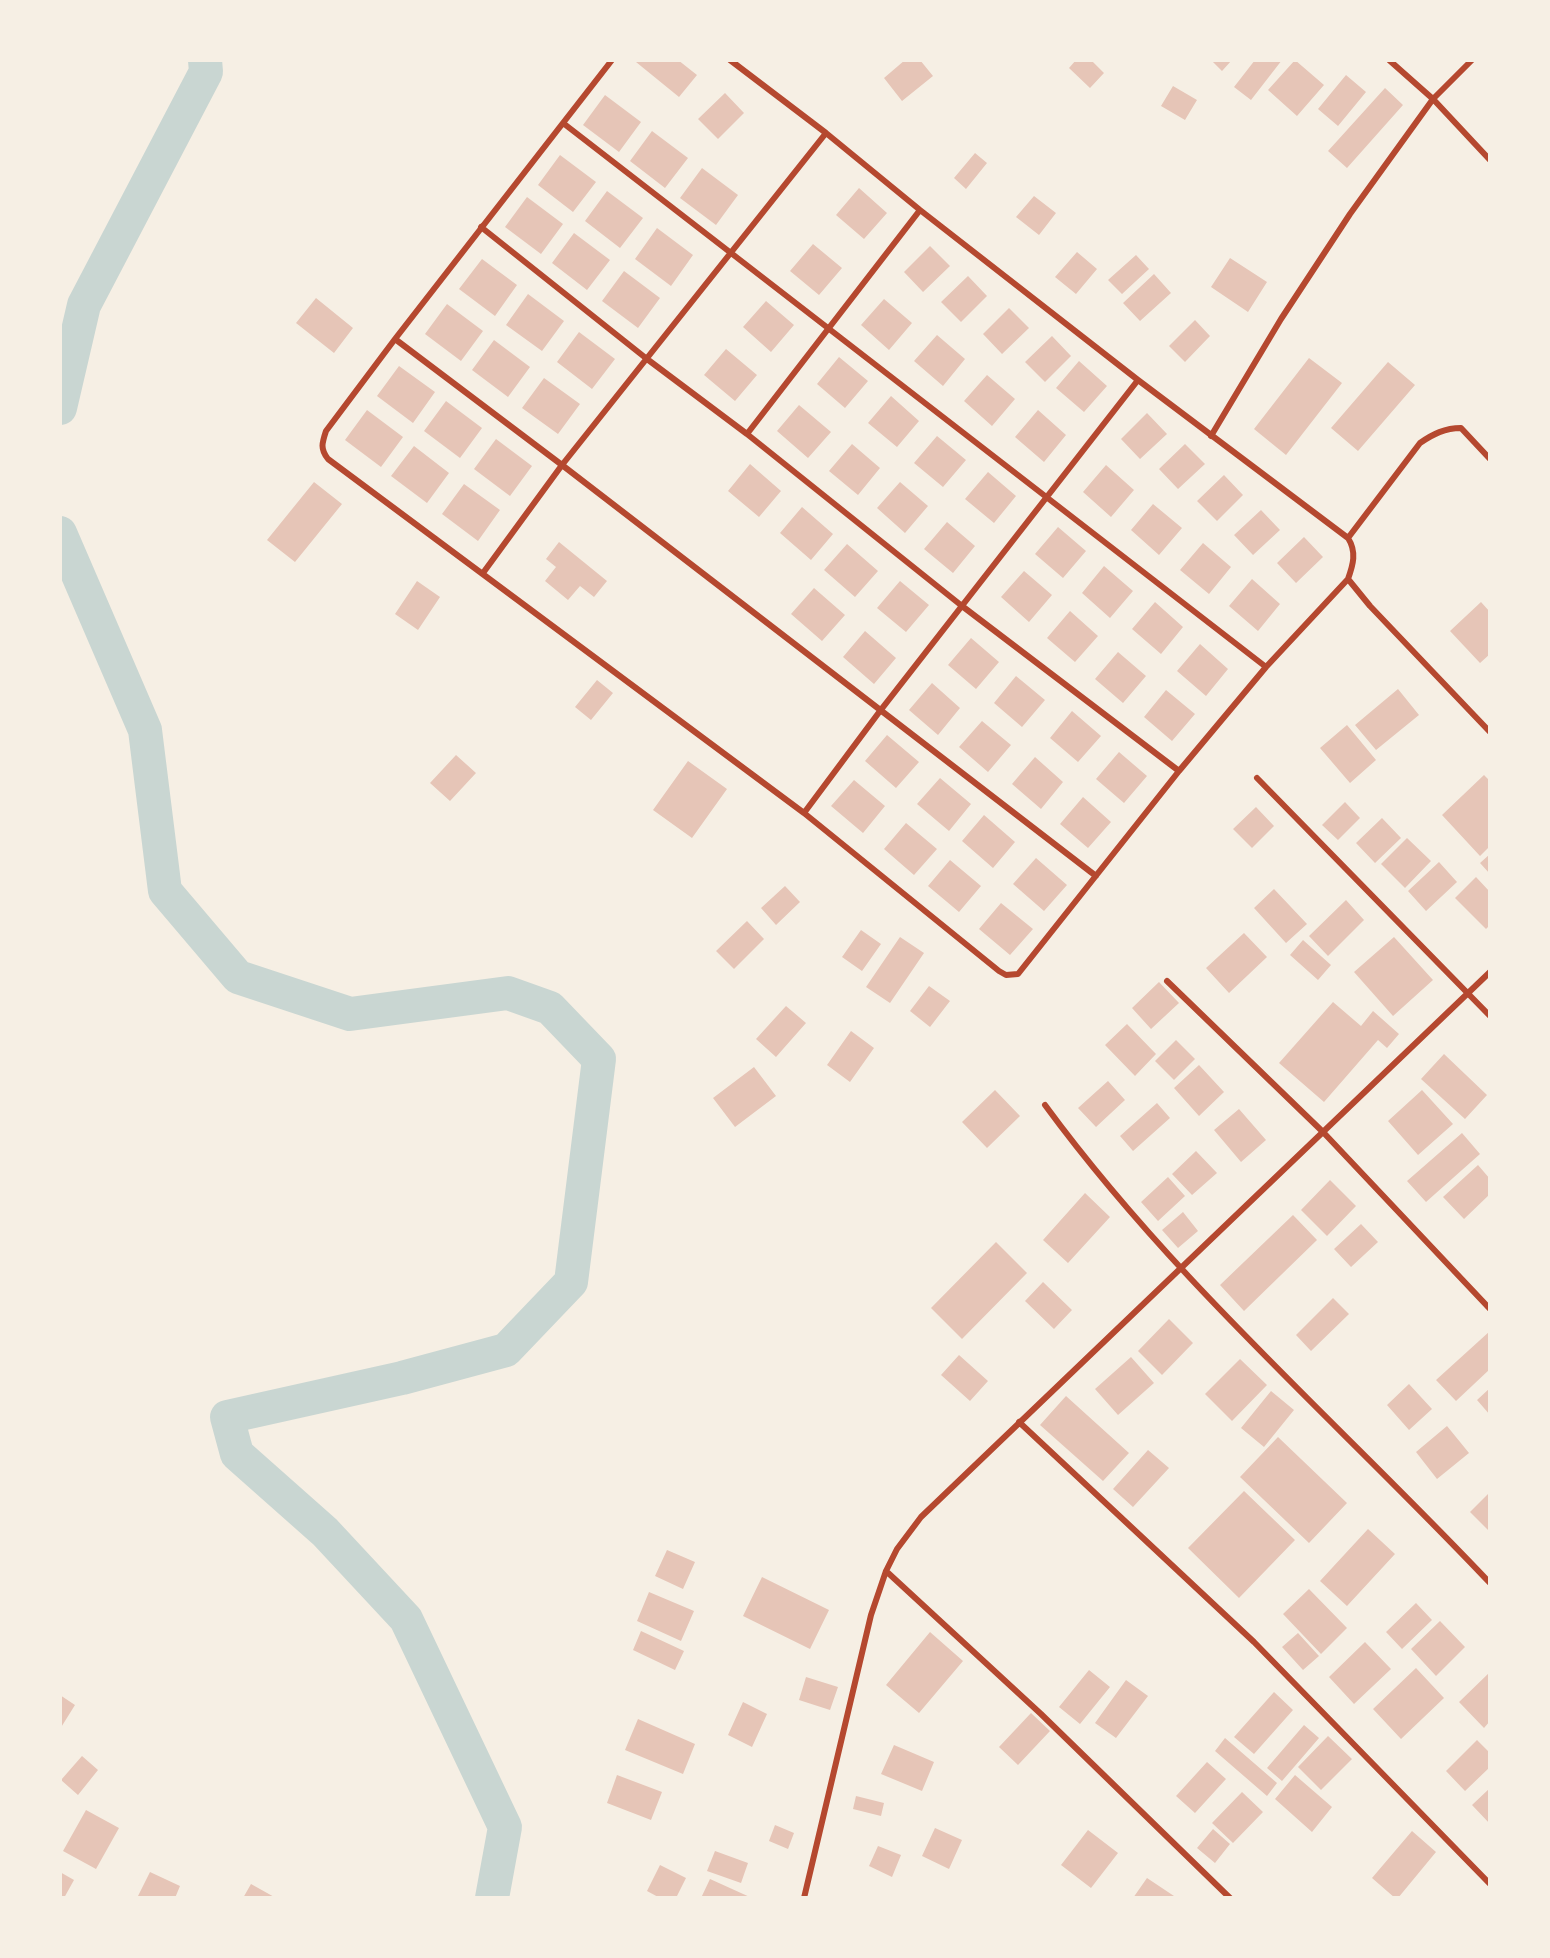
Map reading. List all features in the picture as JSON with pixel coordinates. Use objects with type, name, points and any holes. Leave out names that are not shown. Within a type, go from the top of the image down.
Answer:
[{"type":"street","points":[[612,60],[394,339],[326,431],[321,444],[323,452],[327,459],[804,813],[1006,975],[1013,976],[1024,970],[1179,771],[1266,667],[1348,579],[1353,566],[1354,554],[1348,538],[1138,380],[920,210],[826,133],[730,60]]},
{"type":"street","points":[[1389,60],[1433,99],[1490,160]]},
{"type":"street","points":[[1211,436],[1281,319],[1350,214],[1433,99],[1472,60]]},
{"type":"street","points":[[563,123],[1266,667]]},
{"type":"street","points":[[483,573],[562,465],[826,133]]},
{"type":"street","points":[[747,434],[920,210]]},
{"type":"street","points":[[482,227],[962,606],[1179,771]]},
{"type":"street","points":[[394,339],[562,465],[1096,876]]},
{"type":"street","points":[[804,813],[880,711],[1138,380]]},
{"type":"street","points":[[1348,538],[1420,443],[1426,439],[1449,428],[1461,428],[1490,459]]},
{"type":"street","points":[[1348,579],[1370,606],[1490,732]]},
{"type":"street","points":[[1257,778],[1490,1016]]},
{"type":"street","points":[[804,1898],[871,1615],[886,1571],[897,1549],[921,1517],[1490,972]]},
{"type":"street","points":[[1167,981],[1323,1132],[1490,1310]]},
{"type":"street","points":[[1045,1105],[1106,1184],[1182,1269],[1490,1583]]},
{"type":"street","points":[[1019,1422],[1254,1642],[1490,1884]]},
{"type":"street","points":[[886,1571],[1041,1714],[1230,1898]]},
{"type":"building","points":[[638,60],[678,60],[697,75],[679,97],[636,62]]},
{"type":"building","points":[[905,60],[920,60],[933,76],[902,101],[884,78]]},
{"type":"building","points":[[1076,60],[1091,60],[1104,73],[1090,88],[1069,68]]},
{"type":"building","points":[[1211,60],[1232,60],[1222,71]]},
{"type":"building","points":[[1255,60],[1282,60],[1251,100],[1234,87]]},
{"type":"building","points":[[1295,60],[1324,85],[1297,116],[1268,90]]},
{"type":"building","points":[[1346,75],[1366,92],[1338,126],[1318,109]]},
{"type":"building","points":[[1173,86],[1197,100],[1185,120],[1161,106]]},
{"type":"building","points":[[1385,88],[1403,105],[1347,168],[1328,151]]},
{"type":"building","points":[[725,93],[744,113],[718,139],[698,119]]},
{"type":"building","points":[[605,95],[641,122],[619,152],[583,125]]},
{"type":"building","points":[[652,131],[688,158],[665,188],[630,161]]},
{"type":"building","points":[[975,153],[987,163],[966,189],[954,178]]},
{"type":"building","points":[[560,155],[596,182],[573,212],[538,185]]},
{"type":"building","points":[[702,168],[738,195],[716,225],[680,198]]},
{"type":"building","points":[[859,188],[887,213],[864,239],[836,215]]},
{"type":"building","points":[[607,191],[643,218],[620,248],[585,221]]},
{"type":"building","points":[[1034,196],[1056,213],[1039,235],[1016,217]]},
{"type":"building","points":[[527,197],[563,224],[541,254],[505,227]]},
{"type":"building","points":[[657,228],[693,255],[671,286],[635,259]]},
{"type":"building","points":[[574,233],[610,260],[587,290],[552,263]]},
{"type":"building","points":[[813,244],[842,268],[819,295],[790,271]]},
{"type":"building","points":[[930,246],[950,266],[923,292],[904,272]]},
{"type":"building","points":[[1077,252],[1097,269],[1076,294],[1055,277]]},
{"type":"building","points":[[1136,255],[1149,269],[1122,294],[1108,280]]},
{"type":"building","points":[[1230,258],[1267,282],[1248,312],[1211,287]]},
{"type":"building","points":[[482,259],[517,285],[495,316],[459,289]]},
{"type":"building","points":[[624,271],[660,298],[638,328],[602,301]]},
{"type":"building","points":[[1154,274],[1171,293],[1140,321],[1123,303]]},
{"type":"building","points":[[968,276],[987,296],[961,322],[941,302]]},
{"type":"building","points":[[528,294],[564,321],[542,351],[506,325]]},
{"type":"building","points":[[316,298],[353,328],[334,353],[296,323]]},
{"type":"building","points":[[884,299],[912,323],[889,350],[861,325]]},
{"type":"building","points":[[766,301],[794,325],[771,352],[743,327]]},
{"type":"building","points":[[447,304],[483,331],[461,361],[425,334]]},
{"type":"building","points":[[1009,308],[1029,328],[1002,354],[983,334]]},
{"type":"building","points":[[1195,320],[1210,336],[1185,362],[1169,346]]},
{"type":"building","points":[[579,332],[615,359],[592,389],[557,362]]},
{"type":"building","points":[[937,335],[965,359],[943,386],[914,361]]},
{"type":"building","points":[[1052,336],[1071,356],[1045,382],[1025,362]]},
{"type":"building","points":[[494,340],[530,367],[508,397],[472,370]]},
{"type":"building","points":[[726,349],[757,375],[735,401],[704,375]]},
{"type":"building","points":[[839,357],[868,381],[845,408],[817,384]]},
{"type":"building","points":[[1309,358],[1342,383],[1286,455],[1254,429]]},
{"type":"building","points":[[1079,361],[1107,386],[1084,412],[1056,388]]},
{"type":"building","points":[[1388,362],[1415,385],[1358,451],[1331,428]]},
{"type":"building","points":[[399,366],[435,392],[413,423],[377,396]]},
{"type":"building","points":[[987,375],[1015,399],[992,426],[964,401]]},
{"type":"building","points":[[544,378],[580,404],[558,434],[522,408]]},
{"type":"building","points":[[891,396],[919,421],[897,447],[868,423]]},
{"type":"building","points":[[446,401],[482,428],[460,458],[424,431]]},
{"type":"building","points":[[799,405],[831,432],[808,458],[777,431]]},
{"type":"building","points":[[367,410],[403,437],[381,467],[345,440]]},
{"type":"building","points":[[1038,410],[1066,435],[1044,462],[1015,437]]},
{"type":"building","points":[[1147,413],[1167,434],[1140,459],[1121,439]]},
{"type":"building","points":[[937,436],[966,460],[943,487],[914,463]]},
{"type":"building","points":[[496,439],[532,466],[510,496],[474,469]]},
{"type":"building","points":[[852,444],[880,468],[858,495],[829,471]]},
{"type":"building","points":[[1185,444],[1205,464],[1178,489],[1159,469]]},
{"type":"building","points":[[414,446],[449,473],[427,503],[391,476]]},
{"type":"building","points":[[750,464],[781,491],[759,517],[728,491]]},
{"type":"building","points":[[1106,465],[1134,490],[1111,517],[1083,492]]},
{"type":"building","points":[[988,472],[1016,496],[994,523],[965,499]]},
{"type":"building","points":[[1224,475],[1243,495],[1217,521],[1197,501]]},
{"type":"building","points":[[314,482],[342,504],[295,562],[267,540]]},
{"type":"building","points":[[900,482],[928,506],[905,533],[877,508]]},
{"type":"building","points":[[464,484],[500,510],[478,541],[442,514]]},
{"type":"building","points":[[1153,504],[1182,528],[1159,555],[1131,530]]},
{"type":"building","points":[[802,507],[833,534],[811,560],[780,533]]},
{"type":"building","points":[[1261,510],[1280,530],[1253,555],[1234,535]]},
{"type":"building","points":[[947,522],[975,546],[953,573],[924,549]]},
{"type":"building","points":[[1058,527],[1086,551],[1063,578],[1035,554]]},
{"type":"building","points":[[1304,537],[1323,557],[1296,583],[1277,563]]},
{"type":"building","points":[[559,542],[607,581],[594,597],[580,586],[568,600],[545,581],[556,567],[546,559]]},
{"type":"building","points":[[1203,543],[1231,567],[1209,594],[1180,570]]},
{"type":"building","points":[[847,544],[878,571],[855,597],[824,570]]},
{"type":"building","points":[[1104,566],[1133,591],[1110,618],[1082,593]]},
{"type":"building","points":[[1024,571],[1052,595],[1029,622],[1001,597]]},
{"type":"building","points":[[1252,579],[1280,604],[1258,631],[1229,606]]},
{"type":"building","points":[[417,581],[440,597],[418,630],[395,614]]},
{"type":"building","points":[[900,581],[929,605],[906,632],[877,608]]},
{"type":"building","points":[[814,588],[845,615],[822,641],[791,614]]},
{"type":"building","points":[[1155,602],[1183,627],[1161,654],[1132,629]]},
{"type":"building","points":[[1481,602],[1490,612],[1490,654],[1480,663],[1450,631]]},
{"type":"building","points":[[1070,611],[1098,636],[1075,662],[1047,638]]},
{"type":"building","points":[[865,631],[896,658],[874,684],[843,657]]},
{"type":"building","points":[[971,638],[999,662],[976,689],[948,665]]},
{"type":"building","points":[[1200,644],[1228,669],[1206,696],[1177,671]]},
{"type":"building","points":[[1118,652],[1146,676],[1123,703],[1095,679]]},
{"type":"building","points":[[1016,676],[1045,700],[1022,727],[994,703]]},
{"type":"building","points":[[597,680],[613,693],[591,720],[575,707]]},
{"type":"building","points":[[932,683],[960,708],[938,735],[909,710]]},
{"type":"building","points":[[1398,689],[1419,715],[1376,750],[1355,725]]},
{"type":"building","points":[[1166,690],[1195,714],[1172,741],[1144,717]]},
{"type":"building","points":[[1072,711],[1101,736],[1078,762],[1050,738]]},
{"type":"building","points":[[982,721],[1011,745],[988,772],[959,747]]},
{"type":"building","points":[[1347,725],[1376,760],[1350,783],[1320,748]]},
{"type":"building","points":[[887,735],[919,762],[896,788],[865,761]]},
{"type":"building","points":[[1119,752],[1147,776],[1124,803],[1096,779]]},
{"type":"building","points":[[456,755],[476,773],[450,801],[430,783]]},
{"type":"building","points":[[1035,757],[1063,782],[1041,809],[1012,784]]},
{"type":"building","points":[[688,761],[727,789],[692,838],[653,810]]},
{"type":"building","points":[[1484,775],[1490,781],[1490,846],[1480,856],[1442,815]]},
{"type":"building","points":[[940,778],[971,804],[949,831],[917,804]]},
{"type":"building","points":[[854,780],[885,806],[863,833],[831,806]]},
{"type":"building","points":[[1083,797],[1111,822],[1088,848],[1060,824]]},
{"type":"building","points":[[1345,802],[1360,818],[1338,840],[1322,825]]},
{"type":"building","points":[[1256,807],[1274,826],[1252,848],[1233,829]]},
{"type":"building","points":[[984,815],[1015,842],[993,868],[962,841]]},
{"type":"building","points":[[1382,818],[1401,838],[1375,863],[1356,843]]},
{"type":"building","points":[[906,823],[937,849],[914,875],[884,849]]},
{"type":"building","points":[[1407,838],[1431,861],[1405,888],[1381,864]]},
{"type":"building","points":[[1490,854],[1490,874],[1480,863]]},
{"type":"building","points":[[1036,858],[1067,885],[1044,911],[1013,884]]},
{"type":"building","points":[[950,860],[981,886],[959,912],[928,886]]},
{"type":"building","points":[[1439,862],[1457,882],[1426,911],[1408,891]]},
{"type":"building","points":[[1476,877],[1490,892],[1490,925],[1486,929],[1455,898]]},
{"type":"building","points":[[785,886],[800,902],[776,925],[761,908]]},
{"type":"building","points":[[1274,889],[1307,924],[1286,943],[1254,908]]},
{"type":"building","points":[[1346,900],[1364,920],[1328,956],[1309,936]]},
{"type":"building","points":[[1001,903],[1033,929],[1010,955],[979,929]]},
{"type":"building","points":[[747,921],[764,939],[734,969],[716,951]]},
{"type":"building","points":[[861,930],[881,944],[862,971],[842,957]]},
{"type":"building","points":[[1244,933],[1267,957],[1229,993],[1206,968]]},
{"type":"building","points":[[900,937],[924,953],[890,1003],[866,987]]},
{"type":"building","points":[[1394,937],[1433,980],[1393,1016],[1354,972]]},
{"type":"building","points":[[1303,940],[1331,965],[1318,980],[1290,955]]},
{"type":"building","points":[[1159,982],[1179,1003],[1151,1029],[1132,1008]]},
{"type":"building","points":[[929,986],[950,1001],[930,1027],[910,1011]]},
{"type":"building","points":[[1333,1002],[1361,1026],[1373,1011],[1399,1034],[1387,1048],[1378,1040],[1324,1102],[1279,1063]]},
{"type":"building","points":[[786,1006],[806,1023],[776,1057],[756,1039]]},
{"type":"building","points":[[1127,1024],[1156,1054],[1135,1076],[1105,1045]]},
{"type":"building","points":[[851,1031],[874,1048],[850,1082],[827,1065]]},
{"type":"building","points":[[1176,1040],[1195,1059],[1174,1080],[1155,1061]]},
{"type":"building","points":[[1444,1054],[1487,1095],[1465,1119],[1421,1079]]},
{"type":"building","points":[[1199,1065],[1224,1092],[1199,1116],[1174,1088]]},
{"type":"building","points":[[754,1067],[776,1096],[735,1127],[713,1098]]},
{"type":"building","points":[[1108,1081],[1125,1100],[1096,1127],[1078,1108]]},
{"type":"building","points":[[995,1090],[1020,1116],[987,1148],[962,1122]]},
{"type":"building","points":[[1422,1090],[1453,1124],[1418,1155],[1388,1121]]},
{"type":"building","points":[[1157,1103],[1170,1118],[1133,1151],[1120,1136]]},
{"type":"building","points":[[1239,1109],[1266,1140],[1241,1162],[1214,1130]]},
{"type":"building","points":[[1462,1133],[1480,1154],[1426,1202],[1407,1181]]},
{"type":"building","points":[[1196,1151],[1217,1173],[1192,1195],[1172,1174]]},
{"type":"building","points":[[1478,1165],[1490,1179],[1490,1194],[1464,1219],[1443,1197]]},
{"type":"building","points":[[1168,1177],[1185,1196],[1158,1221],[1141,1202]]},
{"type":"building","points":[[1330,1180],[1356,1206],[1327,1236],[1301,1210]]},
{"type":"building","points":[[1085,1193],[1110,1217],[1068,1263],[1043,1240]]},
{"type":"building","points":[[1183,1212],[1198,1231],[1178,1248],[1162,1230]]},
{"type":"building","points":[[1293,1215],[1317,1240],[1244,1311],[1220,1285]]},
{"type":"building","points":[[1361,1224],[1378,1242],[1351,1267],[1334,1249]]},
{"type":"building","points":[[996,1242],[1027,1273],[962,1339],[931,1308]]},
{"type":"building","points":[[1043,1282],[1072,1310],[1054,1329],[1025,1301]]},
{"type":"building","points":[[1333,1298],[1349,1314],[1311,1351],[1296,1335]]},
{"type":"building","points":[[1169,1319],[1193,1343],[1162,1375],[1138,1351]]},
{"type":"building","points":[[1490,1331],[1490,1369],[1456,1401],[1436,1380]]},
{"type":"building","points":[[959,1355],[988,1381],[970,1401],[941,1375]]},
{"type":"building","points":[[1131,1357],[1154,1383],[1118,1415],[1095,1389]]},
{"type":"building","points":[[1240,1359],[1267,1385],[1232,1421],[1205,1394]]},
{"type":"building","points":[[1409,1384],[1432,1409],[1409,1430],[1387,1405]]},
{"type":"building","points":[[1490,1388],[1490,1415],[1477,1400]]},
{"type":"building","points":[[1271,1391],[1294,1410],[1264,1447],[1241,1428]]},
{"type":"building","points":[[1066,1396],[1129,1453],[1103,1481],[1040,1425]]},
{"type":"building","points":[[1447,1426],[1469,1453],[1437,1479],[1416,1452]]},
{"type":"building","points":[[1278,1437],[1347,1503],[1309,1543],[1240,1477]]},
{"type":"building","points":[[1148,1450],[1169,1468],[1133,1507],[1113,1489]]},
{"type":"building","points":[[1244,1491],[1295,1540],[1239,1598],[1188,1548]]},
{"type":"building","points":[[1490,1492],[1490,1528],[1488,1530],[1470,1512]]},
{"type":"building","points":[[1368,1529],[1395,1554],[1347,1606],[1320,1581]]},
{"type":"building","points":[[667,1550],[695,1562],[683,1589],[655,1576]]},
{"type":"building","points":[[762,1577],[829,1610],[810,1649],[743,1616]]},
{"type":"building","points":[[1309,1589],[1347,1628],[1321,1654],[1283,1614]]},
{"type":"building","points":[[649,1592],[694,1611],[681,1641],[637,1621]]},
{"type":"building","points":[[1416,1603],[1432,1620],[1402,1649],[1386,1632]]},
{"type":"building","points":[[1440,1621],[1465,1647],[1436,1676],[1411,1649]]},
{"type":"building","points":[[641,1631],[684,1651],[675,1670],[633,1650]]},
{"type":"building","points":[[930,1632],[963,1661],[919,1713],[886,1685]]},
{"type":"building","points":[[1298,1633],[1319,1656],[1303,1670],[1282,1647]]},
{"type":"building","points":[[1365,1642],[1391,1669],[1354,1704],[1329,1677]]},
{"type":"building","points":[[1416,1668],[1444,1698],[1401,1739],[1373,1709]]},
{"type":"building","points":[[1089,1670],[1110,1687],[1080,1724],[1059,1707]]},
{"type":"building","points":[[1490,1672],[1490,1721],[1484,1728],[1459,1702]]},
{"type":"building","points":[[806,1677],[838,1687],[830,1710],[799,1700]]},
{"type":"building","points":[[1126,1680],[1148,1696],[1116,1738],[1095,1723]]},
{"type":"building","points":[[1274,1692],[1293,1710],[1254,1754],[1234,1737]]},
{"type":"building","points":[[60,1695],[75,1705],[60,1729]]},
{"type":"building","points":[[743,1702],[767,1714],[752,1747],[728,1735]]},
{"type":"building","points":[[1031,1713],[1050,1731],[1018,1765],[999,1747]]},
{"type":"building","points":[[638,1719],[695,1744],[683,1774],[625,1750]]},
{"type":"building","points":[[1304,1725],[1319,1738],[1282,1781],[1267,1768]]},
{"type":"building","points":[[1328,1736],[1352,1759],[1321,1790],[1298,1767]]},
{"type":"building","points":[[1225,1738],[1277,1783],[1267,1796],[1215,1751]]},
{"type":"building","points":[[1477,1740],[1490,1753],[1490,1767],[1465,1791],[1446,1771]]},
{"type":"building","points":[[894,1745],[934,1762],[922,1791],[881,1774]]},
{"type":"building","points":[[82,1756],[98,1770],[78,1795],[61,1780]]},
{"type":"building","points":[[1207,1762],[1226,1779],[1195,1813],[1176,1796]]},
{"type":"building","points":[[617,1775],[662,1792],[651,1820],[607,1803]]},
{"type":"building","points":[[1295,1775],[1332,1807],[1312,1832],[1275,1799]]},
{"type":"building","points":[[1490,1788],[1490,1824],[1472,1805]]},
{"type":"building","points":[[1242,1792],[1263,1812],[1233,1843],[1212,1823]]},
{"type":"building","points":[[856,1796],[884,1803],[881,1816],[853,1809]]},
{"type":"building","points":[[86,1810],[119,1828],[96,1869],[63,1851]]},
{"type":"building","points":[[775,1825],[794,1833],[788,1849],[769,1841]]},
{"type":"building","points":[[935,1828],[962,1840],[949,1869],[922,1856]]},
{"type":"building","points":[[1213,1829],[1230,1844],[1215,1863],[1197,1848]]},
{"type":"building","points":[[1088,1830],[1118,1853],[1091,1888],[1061,1865]]},
{"type":"building","points":[[1412,1831],[1436,1852],[1398,1898],[1395,1898],[1372,1878]]},
{"type":"building","points":[[878,1846],[901,1855],[892,1877],[869,1866]]},
{"type":"building","points":[[715,1851],[748,1863],[741,1883],[707,1871]]},
{"type":"building","points":[[660,1865],[686,1878],[676,1898],[660,1898],[647,1891]]},
{"type":"building","points":[[60,1872],[74,1880],[64,1898],[60,1898]]},
{"type":"building","points":[[150,1872],[180,1886],[175,1898],[137,1898]]},
{"type":"building","points":[[1147,1878],[1177,1898],[1133,1898]]},
{"type":"building","points":[[710,1879],[752,1898],[701,1898]]},
{"type":"building","points":[[251,1884],[276,1898],[243,1898]]},
{"type":"waterway","points":[[60,408],[84,305],[206,72],[205,60]]},
{"type":"waterway","points":[[60,533],[145,730],[165,891],[238,977],[350,1014],[508,993],[550,1008],[599,1059],[571,1282],[506,1350],[402,1378],[227,1417],[237,1454],[325,1532],[406,1619],[505,1827],[492,1898]]}]
